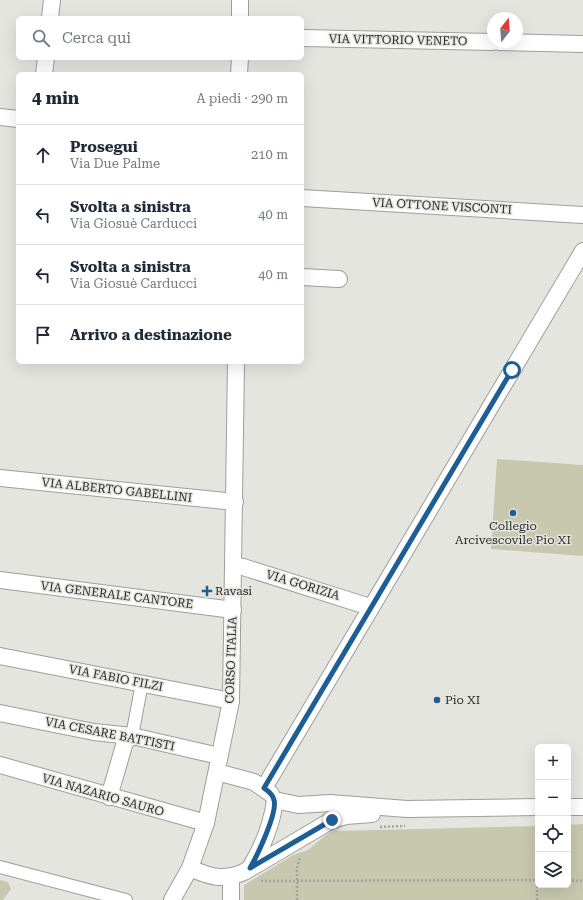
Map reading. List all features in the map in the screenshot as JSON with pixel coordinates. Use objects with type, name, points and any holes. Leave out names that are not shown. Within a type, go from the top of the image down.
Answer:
[{"type":"street","points":[[50,16],[52,0]]},
{"type":"street","points":[[240,0],[240,16]]},
{"type":"street","name":"VIA VITTORIO VENETO","points":[[304,38],[487,42]]},
{"type":"street","points":[[523,43],[583,44]]},
{"type":"street","points":[[44,72],[46,60]]},
{"type":"street","points":[[239,72],[240,60]]},
{"type":"street","points":[[0,118],[16,119]]},
{"type":"street","name":"VIA OTTONE VISCONTI","points":[[304,198],[583,215]]},
{"type":"street","points":[[252,874],[274,810],[275,800],[271,793],[264,788],[370,607],[583,251]]},
{"type":"street","points":[[304,277],[339,279]]},
{"type":"street","name":"CORSO ITALIA","points":[[172,900],[190,868],[206,823],[231,701],[236,364]]},
{"type":"street","name":"VIA ALBERTO GABELLINI","points":[[0,478],[235,502]]},
{"type":"street","name":"VIA GORIZIA","points":[[234,566],[243,567],[370,607]]},
{"type":"street","name":"VIA GENERALE CANTORE","points":[[0,580],[233,610]]},
{"type":"street","name":"VIA FABIO FILZI","points":[[0,656],[231,701]]},
{"type":"street","points":[[109,797],[125,742],[132,736],[142,683]]},
{"type":"street","name":"VIA CESARE BATTISTI","points":[[0,713],[94,732],[132,736],[218,764],[264,788]]},
{"type":"street","name":"VIA NAZARIO SAURO","points":[[0,765],[109,797],[206,823]]},
{"type":"street","points":[[275,800],[298,805],[330,803],[407,809],[535,807]]},
{"type":"street","points":[[571,807],[583,806]]},
{"type":"street","points":[[190,868],[216,878],[230,878],[252,874],[332,820],[346,816],[407,809]]},
{"type":"street","points":[[0,868],[126,900]]},
{"type":"street","points":[[230,878],[231,900]]},
{"type":"path","points":[[530,824],[535,824]]},
{"type":"path","points":[[376,827],[407,826]]},
{"type":"path","points":[[297,900],[297,868],[301,853]]},
{"type":"path","points":[[252,874],[297,880],[535,880]]},
{"type":"path","points":[[571,880],[583,881]]},
{"type":"path","points":[[537,900],[538,888]]},
{"type":"green space","points":[[497,459],[583,465],[583,556],[491,549]]},
{"type":"green space","points":[[583,824],[583,900],[244,900],[244,885],[293,855],[308,850],[327,834],[334,831],[535,826],[535,888],[571,888],[571,825]]},
{"type":"green space","points":[[0,880],[8,882],[11,889],[3,900],[0,900]]},
{"type":"place","name":"Collegio Arcivescovile Pio XI","points":[[513,513]]},
{"type":"place","name":"Ravasi","points":[[207,591]]},
{"type":"place","name":"Pio XI","points":[[437,700]]},
{"type":"route","points":[[332,820],[250,868],[260,851],[274,810],[275,800],[271,793],[264,788],[512,370]]}]
